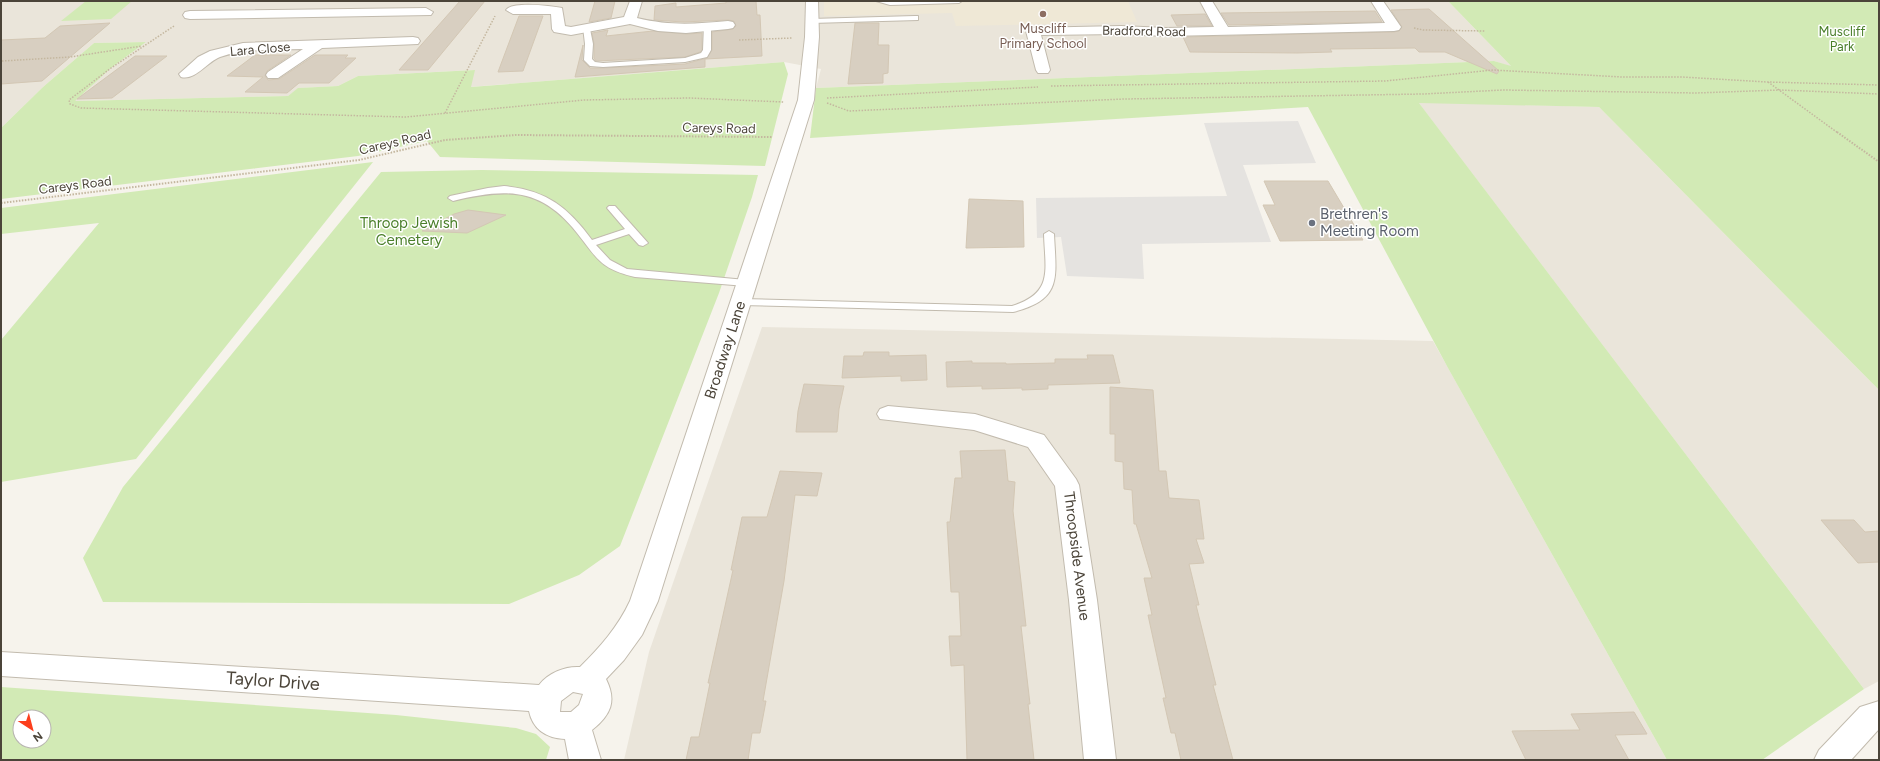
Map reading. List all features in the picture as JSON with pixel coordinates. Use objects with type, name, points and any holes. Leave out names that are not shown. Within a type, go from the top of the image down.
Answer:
[{"type":"street","points":[[276,12],[286,1]]},
{"type":"street","points":[[630,20],[636,1]]},
{"type":"street","points":[[1206,1],[1223,30]]},
{"type":"street","points":[[1377,1],[1400,27]]},
{"type":"street","points":[[190,15],[429,6],[413,41],[401,54]]},
{"type":"street","points":[[513,10],[547,9],[557,11],[559,29],[571,31],[630,20],[658,27],[686,28],[728,25]]},
{"type":"street","name":"Broadway Lane","points":[[586,680],[614,651],[632,627],[644,601],[794,137],[812,100],[812,20]]},
{"type":"street","name":"Bradford Road","points":[[1043,70],[1033,31],[1121,30],[1166,32],[1400,27]]},
{"type":"street","name":"Lara Close","points":[[186,74],[203,60],[228,50],[257,46],[317,46],[413,41]]},
{"type":"street","name":"Lara Close","points":[[273,75],[317,46]]},
{"type":"street","name":"Throopside Avenue","points":[[888,414],[975,422],[1036,441],[1067,485],[1083,600],[1100,760]]},
{"type":"street","name":"Taylor Drive","points":[[1,664],[546,699]]},
{"type":"street","points":[[571,680],[586,680],[597,688],[598,702],[590,716],[573,725],[556,724],[549,720],[545,715],[544,707],[546,699],[556,687],[571,680]]},
{"type":"street","points":[[1830,760],[1871,717],[1879,714]]},
{"type":"street","points":[[573,725],[580,736],[585,760]]},
{"type":"lane","points":[[879,1],[890,3],[959,1]]},
{"type":"lane","points":[[812,20],[915,18]]},
{"type":"lane","points":[[586,29],[589,44],[588,60],[593,64],[603,65],[697,58],[706,53],[707,27]]},
{"type":"lane","points":[[453,198],[475,192],[514,189],[534,193],[550,200],[576,225],[599,258],[620,272],[743,292],[1013,310],[1040,300],[1049,287],[1049,234]]},
{"type":"lane","points":[[612,208],[643,243]]},
{"type":"lane","points":[[589,244],[631,230]]},
{"type":"path","points":[[444,114],[496,15]]},
{"type":"path","points":[[728,25],[728,35],[737,40],[812,20]]},
{"type":"path","points":[[175,25],[69,100],[70,104],[81,108],[406,117],[584,100],[689,98],[787,102],[1043,86]]},
{"type":"path","points":[[1400,27],[1422,30],[1485,31]]},
{"type":"path","points":[[2,61],[70,58],[144,46]]},
{"type":"path","points":[[1050,86],[1176,85],[1292,81],[1385,81],[1427,78],[1493,70],[1622,77],[1689,77],[1768,82],[1879,85]]},
{"type":"path","points":[[1768,82],[1879,162]]},
{"type":"path","points":[[812,100],[849,111],[1124,99],[1444,94],[1503,90],[1696,93],[1780,90],[1879,94]]},
{"type":"path","name":"Careys Road","points":[[1,203],[359,160],[445,140],[516,134],[794,137]]},
{"type":"shaded area","points":[[1,1],[1448,1],[1512,67],[1494,61],[816,88],[821,69],[784,62],[470,87],[474,70],[358,76],[338,86],[299,88],[288,96],[74,101],[111,68],[146,42],[94,43],[43,87],[1,128]]},
{"type":"shaded area","name":"Muscliff Primary School","points":[[824,1],[1128,1],[1137,22],[956,26],[952,13],[824,16]]},
{"type":"shaded area","points":[[1418,102],[1599,107],[1879,390],[1879,681],[1864,689]]},
{"type":"shaded area","points":[[1298,121],[1316,163],[1243,165],[1271,242],[1142,244],[1144,279],[1067,276],[1061,237],[1037,238],[1036,198],[1227,196],[1204,123]]},
{"type":"shaded area","points":[[762,327],[1433,341],[1667,760],[624,760],[649,652]]},
{"type":"green space","points":[[86,1],[132,1],[111,19],[61,21]]},
{"type":"green space","name":"Muscliff Park","points":[[1448,1],[1879,1],[1879,390],[1599,107],[1419,103],[1864,689],[1762,760],[1667,760],[1448,368],[1308,107],[810,138],[816,88],[1494,61],[1511,66]]},
{"type":"green space","points":[[146,42],[111,68],[75,101],[288,96],[298,88],[338,86],[358,76],[475,70],[471,87],[784,62],[788,74],[765,166],[440,157],[427,141],[358,156],[1,199],[1,128],[43,87],[94,43]]},
{"type":"green space","points":[[373,162],[136,459],[1,482],[1,340],[99,223],[1,234],[1,208]]},
{"type":"green space","name":"Throop Jewish Cemetery","points":[[482,170],[758,175],[752,197],[719,293],[620,546],[579,575],[509,604],[103,602],[83,558],[123,487],[381,172]]},
{"type":"green space","points":[[1,687],[396,715],[516,728],[536,734],[550,747],[546,760],[1,760]]},
{"type":"building","points":[[460,1],[485,1],[428,70],[399,70]]},
{"type":"building","points":[[595,1],[615,1],[611,18],[589,22]]},
{"type":"building","points":[[726,1],[756,1],[757,15],[760,15],[762,56],[705,59],[705,67],[575,77],[583,45],[582,60],[590,68],[685,64],[707,58],[712,50],[712,32],[733,29],[736,26],[734,21],[683,22],[654,20],[655,6],[676,3],[676,7],[726,3]]},
{"type":"building","points":[[1429,9],[1499,71],[1497,74],[1445,52],[1419,52],[1415,48],[1330,49],[1332,52],[1297,53],[1190,52],[1183,37],[1394,32],[1399,31],[1402,27],[1391,10]]},
{"type":"building","points":[[1375,11],[1382,22],[1229,25],[1221,13]]},
{"type":"building","points":[[1205,14],[1212,26],[1177,26],[1171,15]]},
{"type":"building","points":[[519,16],[543,16],[523,71],[498,72]]},
{"type":"building","points":[[110,23],[42,81],[1,84],[1,40],[45,38],[60,26]]},
{"type":"building","points":[[855,23],[879,23],[878,45],[889,45],[888,73],[883,74],[883,83],[848,84]]},
{"type":"building","points":[[608,30],[606,36],[653,31],[686,34],[702,33],[702,50],[685,57],[596,61],[594,58],[592,33]]},
{"type":"building","points":[[255,55],[291,55],[267,71],[265,76],[268,80],[279,79],[315,55],[348,55],[345,58],[356,58],[329,83],[299,83],[287,93],[245,92],[263,77],[227,76]]},
{"type":"building","points":[[135,56],[167,56],[112,98],[77,99]]},
{"type":"building","name":"Brethren's Meeting Room","points":[[1264,181],[1328,181],[1363,240],[1280,241],[1263,205],[1275,205]]},
{"type":"building","points":[[969,199],[1023,201],[1024,247],[966,248]]},
{"type":"building","points":[[468,210],[506,215],[467,233],[422,231],[454,214]]},
{"type":"building","points":[[864,352],[889,352],[889,356],[926,355],[927,380],[901,381],[901,376],[842,378],[844,356],[863,356]]},
{"type":"building","points":[[1087,355],[1113,355],[1120,383],[1048,385],[1048,389],[1022,390],[1022,388],[982,389],[982,386],[947,387],[946,362],[972,361],[972,363],[1006,364],[1055,363],[1055,359],[1088,359]]},
{"type":"building","points":[[804,384],[844,386],[839,409],[837,432],[796,432],[798,411]]},
{"type":"building","points":[[1110,387],[1153,390],[1159,471],[1166,471],[1169,498],[1199,500],[1204,539],[1196,539],[1204,563],[1189,564],[1199,605],[1196,605],[1216,685],[1213,685],[1233,760],[1181,760],[1175,733],[1171,733],[1163,698],[1166,698],[1148,615],[1152,615],[1144,578],[1152,578],[1136,524],[1134,524],[1132,490],[1124,489],[1123,462],[1115,461],[1115,434],[1110,434]]},
{"type":"building","points":[[1005,450],[1008,481],[1015,482],[1013,511],[1026,626],[1021,626],[1030,704],[1028,704],[1034,760],[967,760],[964,665],[951,666],[949,636],[961,636],[959,592],[951,592],[947,522],[950,522],[955,478],[962,478],[960,451]]},
{"type":"building","points":[[780,471],[822,473],[817,496],[795,495],[784,581],[763,701],[766,701],[760,733],[752,733],[748,760],[686,760],[691,737],[699,737],[710,683],[708,683],[733,570],[731,570],[742,517],[767,517]]},
{"type":"building","points":[[1821,520],[1854,520],[1865,532],[1879,531],[1879,562],[1858,563]]},
{"type":"building","points":[[1634,712],[1647,734],[1615,735],[1629,760],[1526,760],[1512,731],[1580,730],[1571,714]]},
{"type":"place","name":"Muscliff Primary School","points":[[1043,14]]},
{"type":"place","name":"Brethren's Meeting Room","points":[[1312,223]]}]
